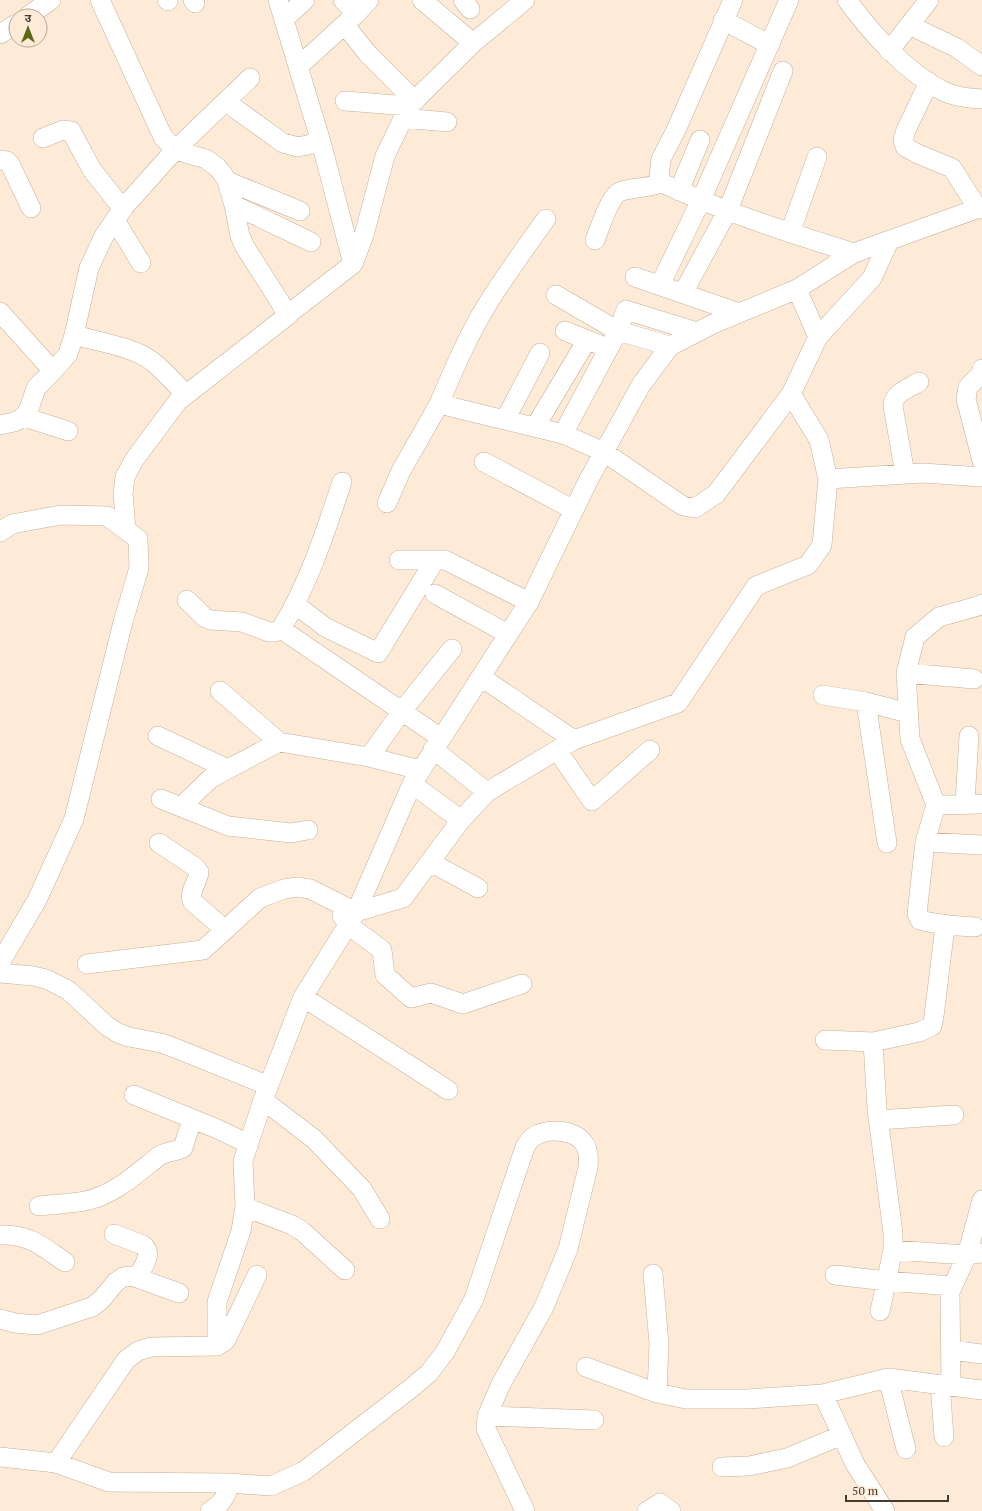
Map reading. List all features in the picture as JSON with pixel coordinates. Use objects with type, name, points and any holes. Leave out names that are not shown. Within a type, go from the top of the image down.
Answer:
[{"type":"street","points":[[40,8],[51,0]]},
{"type":"street","points":[[100,0],[163,137],[175,150],[206,159],[217,167],[227,180],[234,204],[240,236],[245,247],[288,316]]},
{"type":"street","points":[[278,0],[321,142],[353,264]]},
{"type":"street","points":[[284,19],[305,0]]},
{"type":"street","points":[[343,0],[350,20],[367,53],[409,108]]},
{"type":"street","points":[[299,66],[350,20],[369,0]]},
{"type":"street","points":[[422,0],[473,43]]},
{"type":"street","points":[[662,184],[659,176],[661,159],[676,130],[733,0]]},
{"type":"street","points":[[660,285],[701,200],[789,0]]},
{"type":"street","points":[[846,0],[889,51],[929,82],[943,91],[966,98],[982,99]]},
{"type":"street","points":[[889,51],[929,0]]},
{"type":"street","points":[[126,530],[123,493],[125,476],[138,454],[178,401],[353,264],[364,235],[385,156],[409,108],[473,43],[516,3]]},
{"type":"street","points":[[723,20],[770,45]]},
{"type":"street","points":[[909,25],[957,48],[982,66]]},
{"type":"street","points":[[683,293],[728,210],[783,72]]},
{"type":"street","points":[[0,425],[14,422],[24,417],[36,388],[68,354],[74,335],[89,268],[104,236],[119,214],[175,150],[250,78]]},
{"type":"street","points":[[217,1346],[218,1302],[241,1231],[245,1207],[243,1161],[266,1093],[303,997],[352,919],[416,777],[529,602],[574,510],[641,385],[670,346],[739,313],[797,289],[854,253],[980,208],[952,168],[918,154],[905,146],[903,140],[906,130],[929,82]]},
{"type":"street","points":[[345,101],[409,108],[447,122]]},
{"type":"street","points":[[226,102],[283,143],[298,147],[321,142]]},
{"type":"street","points":[[43,138],[64,130],[71,131],[92,170],[119,214],[141,263]]},
{"type":"street","points":[[676,130],[723,149]]},
{"type":"street","points":[[679,191],[700,140]]},
{"type":"street","points":[[790,233],[818,157]]},
{"type":"street","points":[[0,160],[7,161],[10,164],[31,208]]},
{"type":"street","points":[[227,180],[300,211]]},
{"type":"street","points":[[595,240],[611,200],[616,194],[621,191],[647,188],[662,184],[790,233],[854,253]]},
{"type":"street","points":[[234,204],[311,242]]},
{"type":"street","points":[[387,503],[401,471],[439,404],[462,350],[484,309],[505,276],[546,219]]},
{"type":"street","points":[[439,404],[563,434],[604,452],[683,506],[696,508],[716,494],[791,394],[818,337],[872,278],[890,241]]},
{"type":"street","points":[[635,277],[739,313]]},
{"type":"street","points":[[797,289],[818,337]]},
{"type":"street","points":[[556,295],[618,331],[670,346]]},
{"type":"street","points":[[563,434],[618,331],[626,310],[697,332]]},
{"type":"street","points":[[0,312],[53,371]]},
{"type":"street","points":[[565,332],[608,348]]},
{"type":"street","points":[[74,335],[141,355],[153,362],[186,395]]},
{"type":"street","points":[[535,427],[587,340]]},
{"type":"street","points":[[505,420],[540,353]]},
{"type":"street","points":[[982,368],[981,374],[968,386],[966,399],[982,461]]},
{"type":"street","points":[[905,474],[892,406],[893,400],[896,396],[919,382]]},
{"type":"street","points":[[352,919],[402,898],[462,820],[487,792],[574,740],[678,703],[756,586],[808,565],[822,545],[828,478],[819,440],[791,394]]},
{"type":"street","points":[[24,417],[68,431]]},
{"type":"street","points":[[484,462],[574,510]]},
{"type":"street","points":[[828,478],[905,474],[947,474],[982,477]]},
{"type":"street","points":[[187,600],[204,617],[210,620],[242,622],[269,632],[275,632],[281,629],[296,605],[318,553],[342,482]]},
{"type":"street","points":[[0,532],[12,524],[61,515],[106,516],[138,539],[138,568],[74,819],[37,900],[0,963]]},
{"type":"street","points":[[399,560],[445,560],[529,602]]},
{"type":"street","points":[[296,605],[325,627],[378,653],[435,560]]},
{"type":"street","points":[[435,594],[508,634]]},
{"type":"street","points":[[975,927],[945,926],[920,920],[917,914],[925,842],[936,805],[910,739],[906,673],[915,637],[939,617],[982,605]]},
{"type":"street","points":[[281,629],[402,711],[487,792]]},
{"type":"street","points":[[370,757],[402,711],[452,649]]},
{"type":"street","points":[[906,673],[974,679]]},
{"type":"street","points":[[481,677],[574,740]]},
{"type":"street","points":[[220,691],[279,742],[370,757],[416,777],[462,820]]},
{"type":"street","points":[[823,694],[866,702],[908,713]]},
{"type":"street","points":[[866,702],[887,843]]},
{"type":"street","points":[[158,736],[228,769]]},
{"type":"street","points":[[936,805],[973,804],[969,736]]},
{"type":"street","points":[[181,807],[211,778],[279,742]]},
{"type":"street","points":[[557,750],[592,801],[650,750]]},
{"type":"street","points":[[161,799],[228,826],[291,833],[308,830]]},
{"type":"street","points":[[925,842],[982,845]]},
{"type":"street","points":[[158,843],[195,867],[199,872],[192,888],[192,901],[225,930]]},
{"type":"street","points":[[430,862],[478,888]]},
{"type":"street","points":[[87,964],[203,950],[260,898],[297,886],[310,889],[332,900],[352,919],[382,950],[385,975],[411,998],[431,993],[463,1004],[522,984]]},
{"type":"street","points":[[825,1040],[873,1042],[920,1032],[932,1026],[945,926]]},
{"type":"street","points":[[0,973],[33,976],[46,979],[68,990],[107,1026],[118,1033],[129,1037],[161,1043],[175,1048],[266,1093],[314,1139],[362,1189],[380,1219]]},
{"type":"street","points":[[303,997],[448,1090]]},
{"type":"street","points":[[873,1042],[878,1120],[893,1233],[893,1250],[880,1311]]},
{"type":"street","points":[[134,1095],[215,1128],[249,1144]]},
{"type":"street","points":[[878,1120],[954,1115]]},
{"type":"street","points":[[39,1206],[85,1201],[99,1197],[122,1185],[165,1152],[178,1151],[183,1148],[192,1119]]},
{"type":"street","points":[[0,1457],[56,1463],[109,1482],[229,1483],[271,1486],[304,1471],[429,1373],[445,1352],[474,1299],[525,1147],[532,1137],[554,1130],[569,1133],[578,1137],[584,1143],[589,1155],[588,1167],[568,1249],[544,1307],[501,1384],[487,1416],[486,1429],[525,1511]]},
{"type":"street","points":[[944,1437],[946,1385],[951,1350],[950,1292],[974,1254],[982,1200]]},
{"type":"street","points":[[245,1207],[292,1225],[302,1231],[345,1270]]},
{"type":"street","points":[[114,1234],[147,1248],[148,1258],[137,1278]]},
{"type":"street","points":[[0,1235],[14,1235],[26,1238],[41,1245],[65,1262]]},
{"type":"street","points":[[893,1250],[974,1254]]},
{"type":"street","points":[[654,1274],[659,1344],[657,1393]]},
{"type":"street","points":[[835,1274],[886,1281],[953,1286]]},
{"type":"street","points":[[56,1463],[126,1360],[138,1351],[151,1347],[217,1346],[225,1341],[228,1338],[257,1275]]},
{"type":"street","points":[[0,1319],[14,1323],[36,1325],[92,1307],[101,1300],[116,1282],[123,1278],[132,1276],[179,1293]]},
{"type":"street","points":[[951,1350],[982,1354]]},
{"type":"street","points":[[586,1368],[657,1393],[686,1399],[747,1399],[823,1394],[888,1378],[982,1390]]},
{"type":"street","points":[[888,1378],[906,1449]]},
{"type":"street","points":[[823,1394],[855,1464],[884,1511]]},
{"type":"street","points":[[487,1416],[594,1420]]},
{"type":"street","points":[[722,1466],[749,1466],[787,1458],[842,1435]]},
{"type":"street","points":[[210,1511],[216,1508],[225,1499],[228,1492],[229,1483]]},
{"type":"street","points":[[647,1511],[660,1503],[671,1511]]}]
